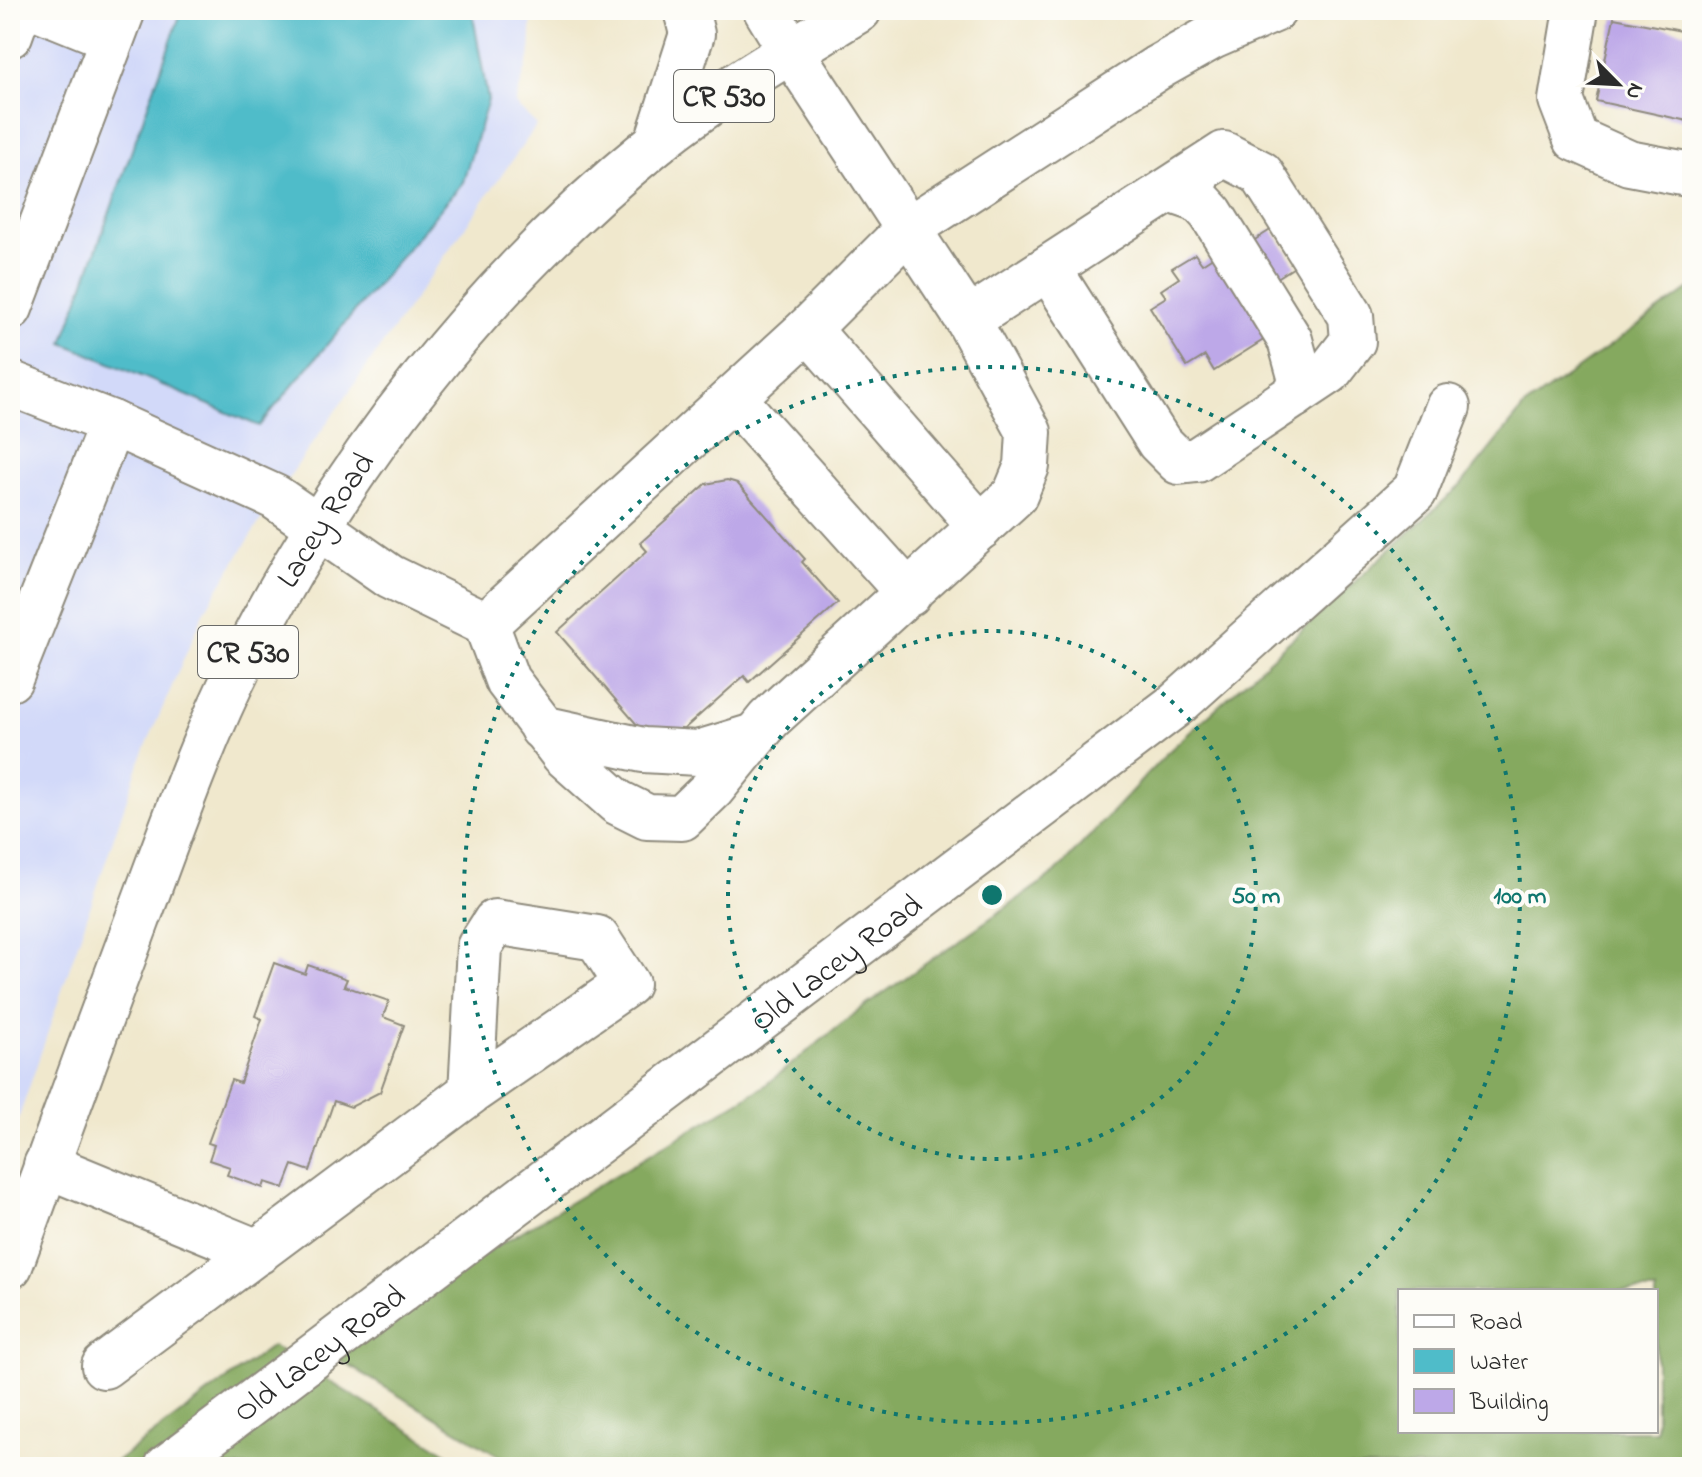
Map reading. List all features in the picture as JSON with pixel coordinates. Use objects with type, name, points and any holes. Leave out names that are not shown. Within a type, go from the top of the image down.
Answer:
[{"type":"main road","points":[[10,35],[19,10]]},
{"type":"main road","points":[[10,308],[118,24],[43,10]]},
{"type":"main road","points":[[657,142],[692,34],[686,10]]},
{"type":"main road","points":[[10,383],[112,423],[275,497],[390,577],[486,624],[507,680],[542,728],[579,768],[617,802],[647,817],[682,818],[712,789],[769,719],[1015,495],[1027,466],[1029,432],[968,320],[766,10]]},
{"type":"main road","name":"CR 530","points":[[791,51],[859,10]]},
{"type":"main road","points":[[486,624],[808,329],[908,229],[1157,68],[1212,37],[1274,10]]},
{"type":"main road","points":[[1576,10],[1561,100],[1576,139],[1629,163],[1692,175]]},
{"type":"main road","name":"Lacey Road","points":[[10,1266],[174,823],[243,661],[319,526],[388,426],[516,270],[657,142],[791,51]]},
{"type":"main road","points":[[968,320],[1224,154],[1261,173],[1351,316],[1353,341],[1312,383],[1197,460],[1179,462],[1159,442],[1049,269]]},
{"type":"main road","points":[[1186,179],[1211,213],[1290,340],[1301,380],[1312,383]]},
{"type":"main road","points":[[808,329],[981,527]]},
{"type":"main road","points":[[733,398],[900,602]]},
{"type":"main road","name":"Old Lacey Road","points":[[167,1467],[1178,703],[1415,491],[1448,407]]},
{"type":"main road","points":[[10,678],[112,423]]},
{"type":"main road","points":[[542,728],[643,750],[698,753],[745,748]]},
{"type":"main road","points":[[104,1366],[471,1092]]},
{"type":"main road","points":[[46,1165],[258,1252]]},
{"type":"shaded area","points":[[10,10],[532,10],[530,54],[515,104],[537,125],[275,497],[205,610],[140,760],[10,1144]]},
{"type":"green space","points":[[1692,287],[1692,1467],[518,1467],[323,1350],[763,1087],[858,1011],[1055,873],[1167,753],[1461,485],[1524,407]]},
{"type":"green space","points":[[272,1346],[469,1467],[109,1467]]},
{"type":"water","points":[[182,10],[472,10],[488,100],[463,182],[259,426],[63,343]]},
{"type":"building","points":[[1614,18],[1692,33],[1692,122],[1596,101]]},
{"type":"building","points":[[1272,229],[1296,266],[1249,296],[1273,334],[1214,371],[1205,356],[1187,367],[1150,307],[1166,297],[1161,290],[1179,278],[1172,268],[1195,254],[1202,264],[1219,253],[1223,260]]},
{"type":"building","points":[[727,480],[737,483],[805,559],[802,562],[838,603],[749,682],[744,676],[676,736],[645,734],[557,632],[647,551],[640,543],[706,484]]},
{"type":"building","points":[[274,963],[305,974],[308,965],[347,979],[344,986],[389,1001],[383,1017],[404,1025],[380,1092],[351,1107],[334,1101],[310,1171],[293,1165],[284,1188],[265,1182],[263,1188],[227,1175],[230,1167],[209,1160],[214,1145],[208,1143],[231,1080],[240,1083],[262,1019],[255,1016]]}]
